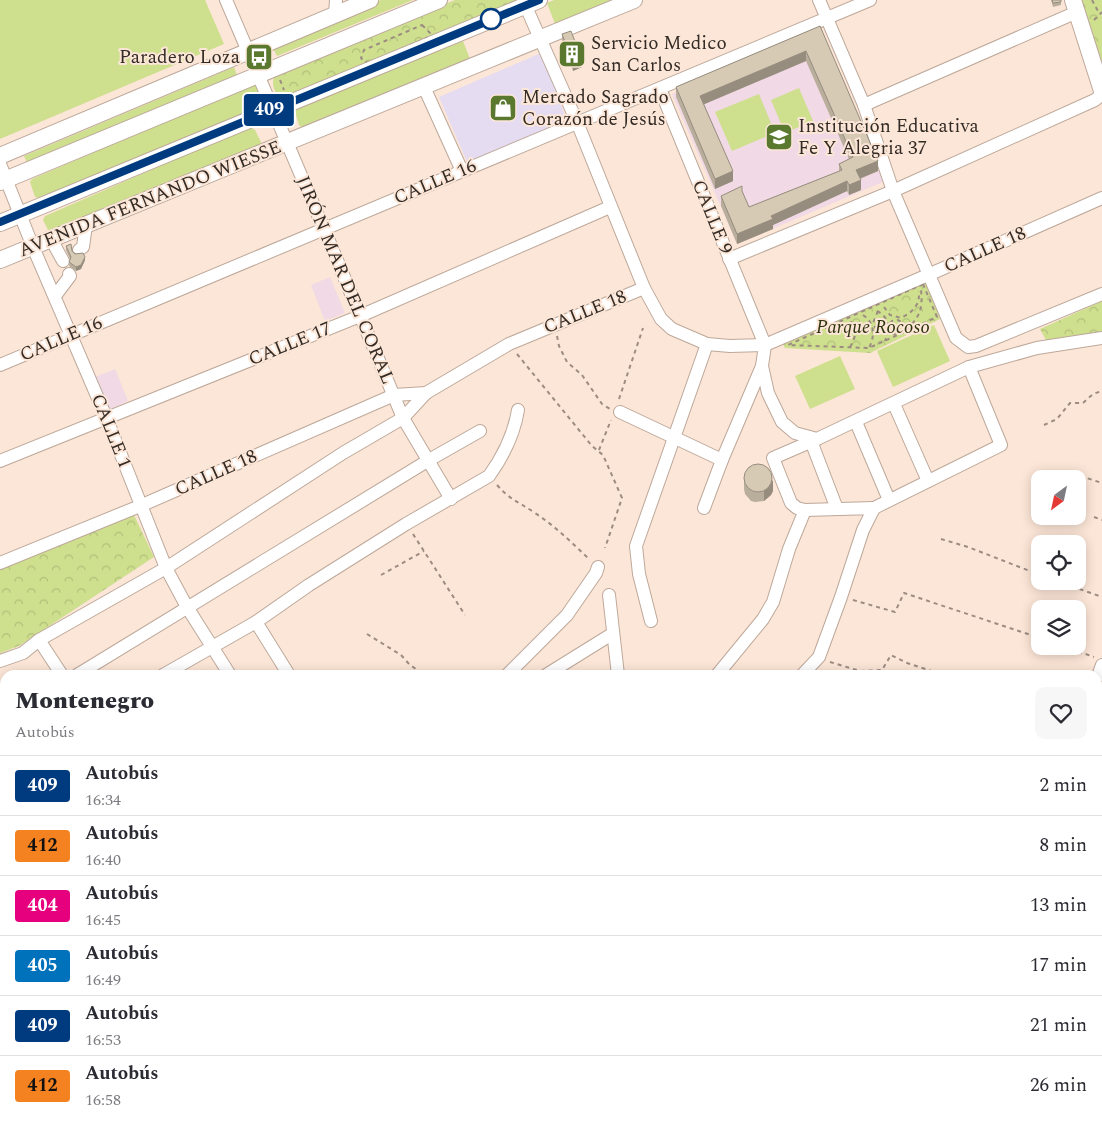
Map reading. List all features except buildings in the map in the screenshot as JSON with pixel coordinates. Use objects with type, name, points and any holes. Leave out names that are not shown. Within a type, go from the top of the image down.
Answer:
[{"type":"main road","points":[[0,156],[248,52],[336,7],[370,0]]},
{"type":"main road","points":[[2,175],[258,75],[439,0]]},
{"type":"main road","name":"AVENIDA FERNANDO WIESSE","points":[[0,260],[634,0]]},
{"type":"main road","name":"AVENIDA FERNANDO WIESSE","points":[[0,222],[529,2]]},
{"type":"main road","points":[[1075,6],[1102,93]]},
{"type":"street","name":"JIRÓN MAR DEL CORAL","points":[[226,0],[403,418],[451,499]]},
{"type":"street","points":[[819,0],[864,105],[894,191],[922,282],[956,338],[968,347],[1102,294]]},
{"type":"street","name":"CALLE 16","points":[[0,365],[870,0]]},
{"type":"street","points":[[529,2],[541,39],[577,122],[644,288]]},
{"type":"street","points":[[1056,6],[1056,20]]},
{"type":"street","points":[[864,105],[1056,20],[1075,6]]},
{"type":"street","points":[[424,87],[462,171]]},
{"type":"street","name":"CALLE 9","points":[[660,89],[765,345]]},
{"type":"street","points":[[729,259],[894,191],[1095,100],[1102,93]]},
{"type":"street","name":"CALLE 1","points":[[2,175],[72,335],[166,568],[186,607],[227,670]]},
{"type":"street","name":"CALLE 18","points":[[0,563],[140,506],[394,395],[426,393],[509,344],[644,288],[666,325],[672,329],[706,344],[730,346],[765,345],[922,282],[1102,198]]},
{"type":"street","name":"CALLE 17","points":[[0,461],[360,316],[610,207]]},
{"type":"street","points":[[79,250],[83,248],[86,225]]},
{"type":"street","points":[[43,270],[63,259],[51,239]]},
{"type":"street","points":[[55,296],[70,276],[69,274]]},
{"type":"street","points":[[969,367],[1000,444],[874,508],[805,510],[797,508],[791,503],[774,458],[856,422],[969,367],[1037,348],[1102,338]]},
{"type":"street","points":[[651,621],[639,574],[636,546],[706,344]]},
{"type":"street","points":[[704,508],[762,366],[765,345]]},
{"type":"street","points":[[762,366],[768,393],[782,422],[795,433],[814,440]]},
{"type":"street","points":[[0,661],[23,653],[39,640],[166,568],[335,459],[403,418],[426,393]]},
{"type":"street","points":[[894,404],[928,481]]},
{"type":"street","points":[[170,670],[256,622],[406,524],[489,476],[512,440],[518,410]]},
{"type":"street","points":[[616,411],[722,460]]},
{"type":"street","points":[[856,422],[889,500]]},
{"type":"street","points":[[85,670],[186,607],[480,431]]},
{"type":"street","points":[[814,440],[837,509]]},
{"type":"street","points":[[806,670],[818,657],[841,597],[863,530],[874,508]]},
{"type":"street","points":[[721,670],[763,619],[773,602],[789,549],[805,510]]},
{"type":"street","points":[[512,670],[567,615],[598,568]]},
{"type":"street","points":[[609,595],[617,670]]},
{"type":"street","points":[[256,622],[286,670]]},
{"type":"street","points":[[563,670],[612,634]]},
{"type":"street","points":[[39,640],[59,670]]},
{"type":"path","points":[[1092,0],[1099,14]]},
{"type":"path","points":[[361,58],[364,50],[422,25],[430,32],[427,38]]},
{"type":"path","points":[[277,73],[286,94]]},
{"type":"path","points":[[882,303],[890,315],[901,318],[915,309],[922,282]]},
{"type":"path","points":[[922,282],[937,317],[869,348],[788,345],[872,308],[922,282]]},
{"type":"path","points":[[906,331],[919,316],[922,309],[922,282]]},
{"type":"path","points":[[872,308],[886,317],[888,333],[885,340]]},
{"type":"path","points":[[878,311],[874,323],[875,328],[880,332],[888,333]]},
{"type":"path","points":[[859,313],[868,318],[872,325],[873,340],[869,348]]},
{"type":"path","points":[[847,319],[856,328],[856,334],[850,347]]},
{"type":"path","points":[[888,327],[892,321],[898,320],[903,323],[904,329],[899,334]]},
{"type":"path","points":[[556,324],[559,346],[566,362],[582,375],[602,404],[616,411]]},
{"type":"path","points":[[888,327],[892,333],[899,334]]},
{"type":"path","points":[[598,452],[616,411],[643,328]]},
{"type":"path","points":[[509,344],[592,446],[603,455],[622,498],[605,548]]},
{"type":"path","points":[[1044,425],[1057,418],[1070,403],[1083,403],[1093,394],[1102,391]]},
{"type":"path","points":[[489,476],[507,496],[535,513],[568,538],[598,568]]},
{"type":"path","points":[[1086,478],[1102,483]]},
{"type":"path","points":[[1094,517],[1102,520]]},
{"type":"path","points":[[406,524],[465,615]]},
{"type":"path","points":[[941,539],[968,547],[1031,572]]},
{"type":"path","points":[[381,575],[424,551]]},
{"type":"path","points":[[1082,590],[1102,597]]},
{"type":"path","points":[[841,597],[895,612],[904,593],[1031,635]]},
{"type":"path","points":[[367,634],[401,655],[408,664],[417,670]]},
{"type":"path","points":[[1084,655],[1098,661]]},
{"type":"path","points":[[882,670],[891,656],[907,664],[927,670]]},
{"type":"path","points":[[818,657],[854,670]]},
{"type":"shaded area","name":"Institución Educativa Fe Y Alegria 37","points":[[821,34],[885,181],[737,244],[672,94]]},
{"type":"shaded area","name":"Mercado Sagrado Corazón de Jesús","points":[[541,53],[567,120],[467,162],[439,97]]},
{"type":"shaded area","points":[[330,277],[345,313],[325,321],[311,285]]},
{"type":"shaded area","points":[[115,369],[128,401],[108,410],[95,377]]},
{"type":"green space","points":[[0,0],[205,0],[224,44],[0,139]]},
{"type":"green space","points":[[381,0],[413,0],[277,56],[272,46]]},
{"type":"green space","points":[[455,0],[517,0],[516,3],[284,99],[274,90],[274,77],[281,72]]},
{"type":"green space","points":[[554,0],[612,0],[555,24],[547,3]]},
{"type":"green space","points":[[1077,0],[1102,0],[1102,79]]},
{"type":"green space","points":[[463,41],[470,59],[304,129],[299,125],[294,108]]},
{"type":"green space","points":[[234,67],[237,75],[27,163],[24,156]]},
{"type":"green space","points":[[250,85],[257,85],[262,103],[258,108],[39,198],[35,197],[30,182],[32,179]]},
{"type":"green space","points":[[799,88],[813,121],[785,133],[771,100]]},
{"type":"green space","points":[[759,94],[775,133],[732,151],[715,112]]},
{"type":"green space","points":[[250,127],[255,130],[263,146],[55,234],[48,230],[43,220],[45,216]]},
{"type":"green space","name":"Parque Rocoso","points":[[926,280],[940,319],[870,353],[785,348],[782,342]]},
{"type":"green space","points":[[1102,301],[1102,335],[1046,340],[1040,329]]},
{"type":"green space","points":[[934,325],[950,361],[893,387],[877,351]]},
{"type":"green space","points":[[840,356],[855,389],[810,409],[795,376]]},
{"type":"green space","points":[[134,515],[154,557],[19,646],[0,653],[0,570]]},
{"type":"bus line","name":"409","points":[[0,222],[539,0]]},
{"type":"place","name":"Servicio Medico San Carlos","points":[[572,54]]},
{"type":"place","name":"Paradero Loza","points":[[259,57]]},
{"type":"place","name":"Mercado Sagrado Corazón de Jesús","points":[[503,108]]},
{"type":"place","name":"Institución Educativa Fe Y Alegria 37","points":[[779,137]]}]
